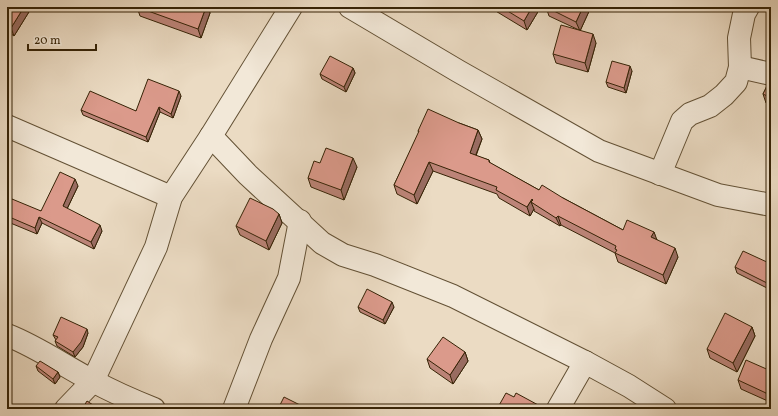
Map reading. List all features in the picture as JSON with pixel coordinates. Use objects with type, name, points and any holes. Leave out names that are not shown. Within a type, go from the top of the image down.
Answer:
[{"type":"street","points":[[66,409],[93,382],[156,247],[171,197],[211,136],[290,7]]},
{"type":"street","points":[[350,7],[458,71],[599,151],[718,195],[771,205]]},
{"type":"street","points":[[660,174],[682,121],[690,114],[710,106],[724,95],[736,82],[740,67],[739,38],[744,14],[748,7]]},
{"type":"street","points":[[740,67],[771,74]]},
{"type":"street","points":[[7,126],[171,197]]},
{"type":"street","points":[[211,136],[248,175],[322,243],[343,255],[375,265],[453,296],[585,362],[629,386],[665,409]]},
{"type":"street","points":[[234,409],[261,339],[289,278],[300,222]]},
{"type":"street","points":[[7,335],[43,352],[93,382],[154,409]]},
{"type":"street","points":[[558,409],[585,362]]},
{"type":"building","points":[[7,7],[24,7],[11,28],[7,25]]},
{"type":"building","points":[[137,7],[206,7],[198,29]]},
{"type":"building","points":[[501,7],[532,7],[524,21]]},
{"type":"building","points":[[546,7],[583,7],[576,22]]},
{"type":"building","points":[[561,25],[593,34],[585,63],[553,54]]},
{"type":"building","points":[[330,56],[353,68],[344,87],[320,74]]},
{"type":"building","points":[[612,61],[630,66],[624,88],[606,82]]},
{"type":"building","points":[[771,78],[771,98],[763,94]]},
{"type":"building","points":[[148,79],[179,91],[171,114],[159,107],[146,137],[81,110],[90,91],[136,111]]},
{"type":"building","points":[[428,109],[478,130],[470,153],[489,160],[489,162],[539,190],[542,185],[623,230],[627,220],[654,232],[651,237],[675,248],[663,275],[615,253],[617,250],[615,249],[616,246],[558,216],[556,218],[531,202],[533,200],[532,199],[527,207],[496,190],[497,187],[429,162],[414,195],[394,185]]},
{"type":"building","points":[[326,148],[353,158],[341,190],[308,178],[314,161],[320,163]]},
{"type":"building","points":[[60,172],[75,179],[63,206],[100,225],[91,242],[39,217],[35,228],[7,216],[12,199],[41,211]]},
{"type":"building","points":[[250,198],[273,209],[279,214],[266,241],[236,226]]},
{"type":"building","points":[[743,251],[769,263],[771,260],[771,285],[735,267]]},
{"type":"building","points":[[367,289],[392,302],[383,320],[358,307]]},
{"type":"building","points":[[725,313],[752,327],[733,363],[707,349]]},
{"type":"building","points":[[61,317],[87,329],[81,342],[73,352],[55,341],[58,337],[53,335]]},
{"type":"building","points":[[443,337],[465,352],[450,375],[427,359]]},
{"type":"building","points":[[746,360],[771,371],[771,382],[766,393],[738,380]]},
{"type":"building","points":[[40,361],[58,372],[53,379],[36,366]]},
{"type":"building","points":[[506,393],[514,397],[516,393],[540,406],[538,409],[497,409]]},
{"type":"building","points":[[284,397],[308,409],[278,409]]},
{"type":"building","points":[[87,401],[99,409],[82,409]]}]
